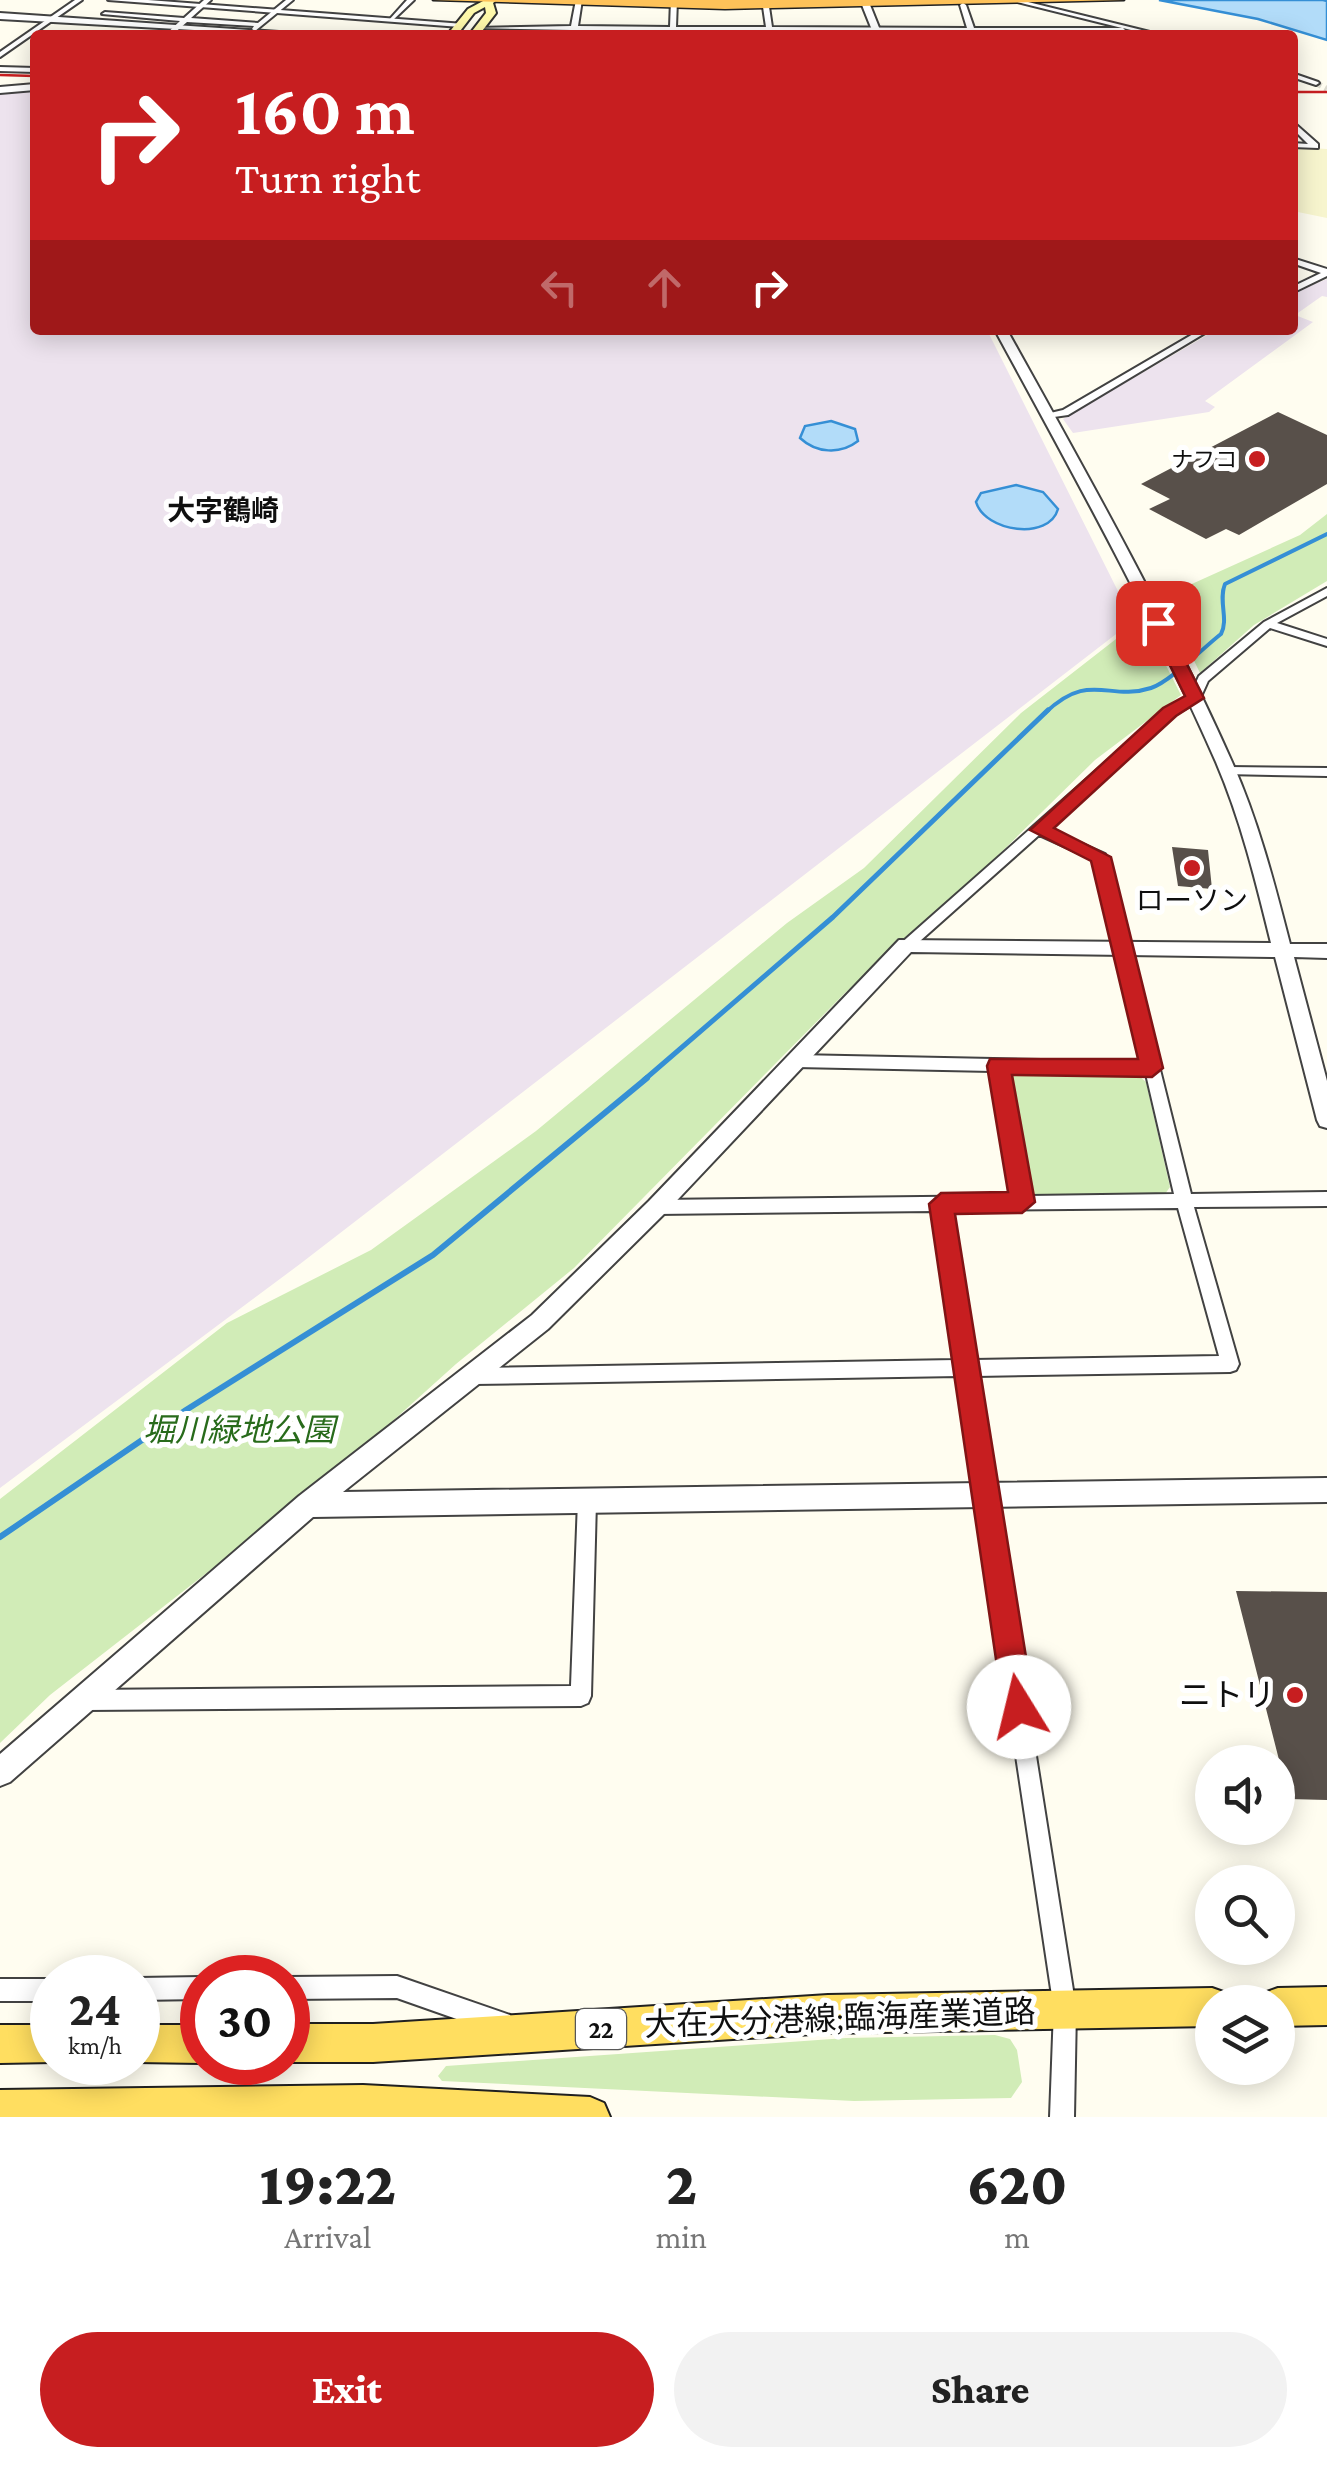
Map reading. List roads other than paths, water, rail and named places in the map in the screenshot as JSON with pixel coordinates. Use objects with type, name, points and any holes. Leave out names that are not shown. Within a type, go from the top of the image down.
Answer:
[{"type":"highway","points":[[439,0],[963,5],[1118,0]]},
{"type":"main road","points":[[456,30],[471,12],[490,2],[491,13],[478,30]]},
{"type":"main road","points":[[1295,2006],[1327,2006]]},
{"type":"main road","name":"大在大分港線;臨海産業道路","points":[[310,2042],[828,2014],[1195,2008]]},
{"type":"main road","points":[[0,2044],[30,2044]]},
{"type":"main road","points":[[0,2110],[364,2104],[590,2117]]},
{"type":"street","points":[[34,30],[78,0]]},
{"type":"street","points":[[112,0],[204,3],[276,12],[460,24],[478,30]]},
{"type":"street","points":[[90,24],[124,0]]},
{"type":"street","points":[[254,30],[290,0]]},
{"type":"street","points":[[391,20],[411,0]]},
{"type":"street","points":[[574,30],[579,2]]},
{"type":"street","points":[[173,30],[204,3]]},
{"type":"street","points":[[673,30],[674,3]]},
{"type":"street","points":[[766,3],[769,30]]},
{"type":"street","points":[[864,3],[876,30]]},
{"type":"street","points":[[1028,3],[1062,16],[1122,30]]},
{"type":"street","points":[[1028,3],[1138,30]]},
{"type":"street","points":[[963,5],[971,30]]},
{"type":"street","points":[[105,14],[260,25]]},
{"type":"street","points":[[0,16],[151,30]]},
{"type":"street","points":[[1062,16],[1069,30]]},
{"type":"street","points":[[0,56],[30,33]]},
{"type":"street","points":[[0,42],[30,44]]},
{"type":"street","points":[[0,69],[30,70]]},
{"type":"street","points":[[1298,76],[1316,84]]},
{"type":"street","points":[[0,90],[30,87]]},
{"type":"street","points":[[1298,129],[1315,146],[1298,145]]},
{"type":"street","points":[[1298,262],[1327,272]]},
{"type":"street","points":[[1298,288],[1327,272]]},
{"type":"street","points":[[1005,335],[1178,664],[1228,770],[1255,846],[1327,1120]]},
{"type":"street","points":[[1047,415],[1080,404],[1197,335]]},
{"type":"street","points":[[0,1772],[308,1504],[540,1322],[906,946],[1170,712],[1195,698],[1203,679],[1268,624],[1327,591]]},
{"type":"street","points":[[1268,624],[1327,643]]},
{"type":"street","points":[[1228,770],[1327,772]]},
{"type":"street","points":[[474,1376],[1230,1364],[1184,1200],[1100,857],[1040,830]]},
{"type":"street","points":[[906,946],[1327,951]]},
{"type":"street","points":[[796,1062],[1152,1068]]},
{"type":"street","points":[[998,1066],[1022,1202]]},
{"type":"street","points":[[656,1207],[1327,1199]]},
{"type":"street","points":[[941,1204],[1065,2010],[1062,2117]]},
{"type":"street","points":[[308,1504],[1327,1490]]},
{"type":"street","points":[[82,1700],[581,1696],[587,1500]]},
{"type":"street","points":[[310,1988],[397,1986],[530,2033]]},
{"type":"street","points":[[0,1990],[30,1990]]},
{"type":"water","points":[[1159,0],[1323,0],[1327,1],[1327,40],[1258,19]]},
{"type":"water","points":[[831,421],[855,429],[858,441],[844,449],[828,450],[813,447],[800,438],[805,426]]},
{"type":"water","points":[[1016,485],[1043,492],[1058,509],[1052,519],[1043,526],[1017,529],[991,520],[976,502],[981,493]]},
{"type":"waterway","points":[[1045,713],[1074,693],[1136,691],[1159,684],[1221,634],[1225,584],[1327,534]]},
{"type":"waterway","points":[[644,1080],[833,917],[1048,710]]},
{"type":"waterway","points":[[0,1537],[186,1410],[433,1255],[647,1078]]},
{"type":"tunnel","points":[[1316,83],[1327,89]]},
{"type":"railway","points":[[0,75],[30,76]]},
{"type":"railway","points":[[1298,92],[1327,92]]},
{"type":"place","name":"ナフコ","points":[[1257,459]]},
{"type":"place","name":"ローソン","points":[[1192,868]]},
{"type":"place","name":"ニトリ","points":[[1295,1695]]},
{"type":"district","name":"大字鶴崎","points":[[223,510]]},
{"type":"park label","name":"堀川緑地公園","points":[[239,1430]]}]
